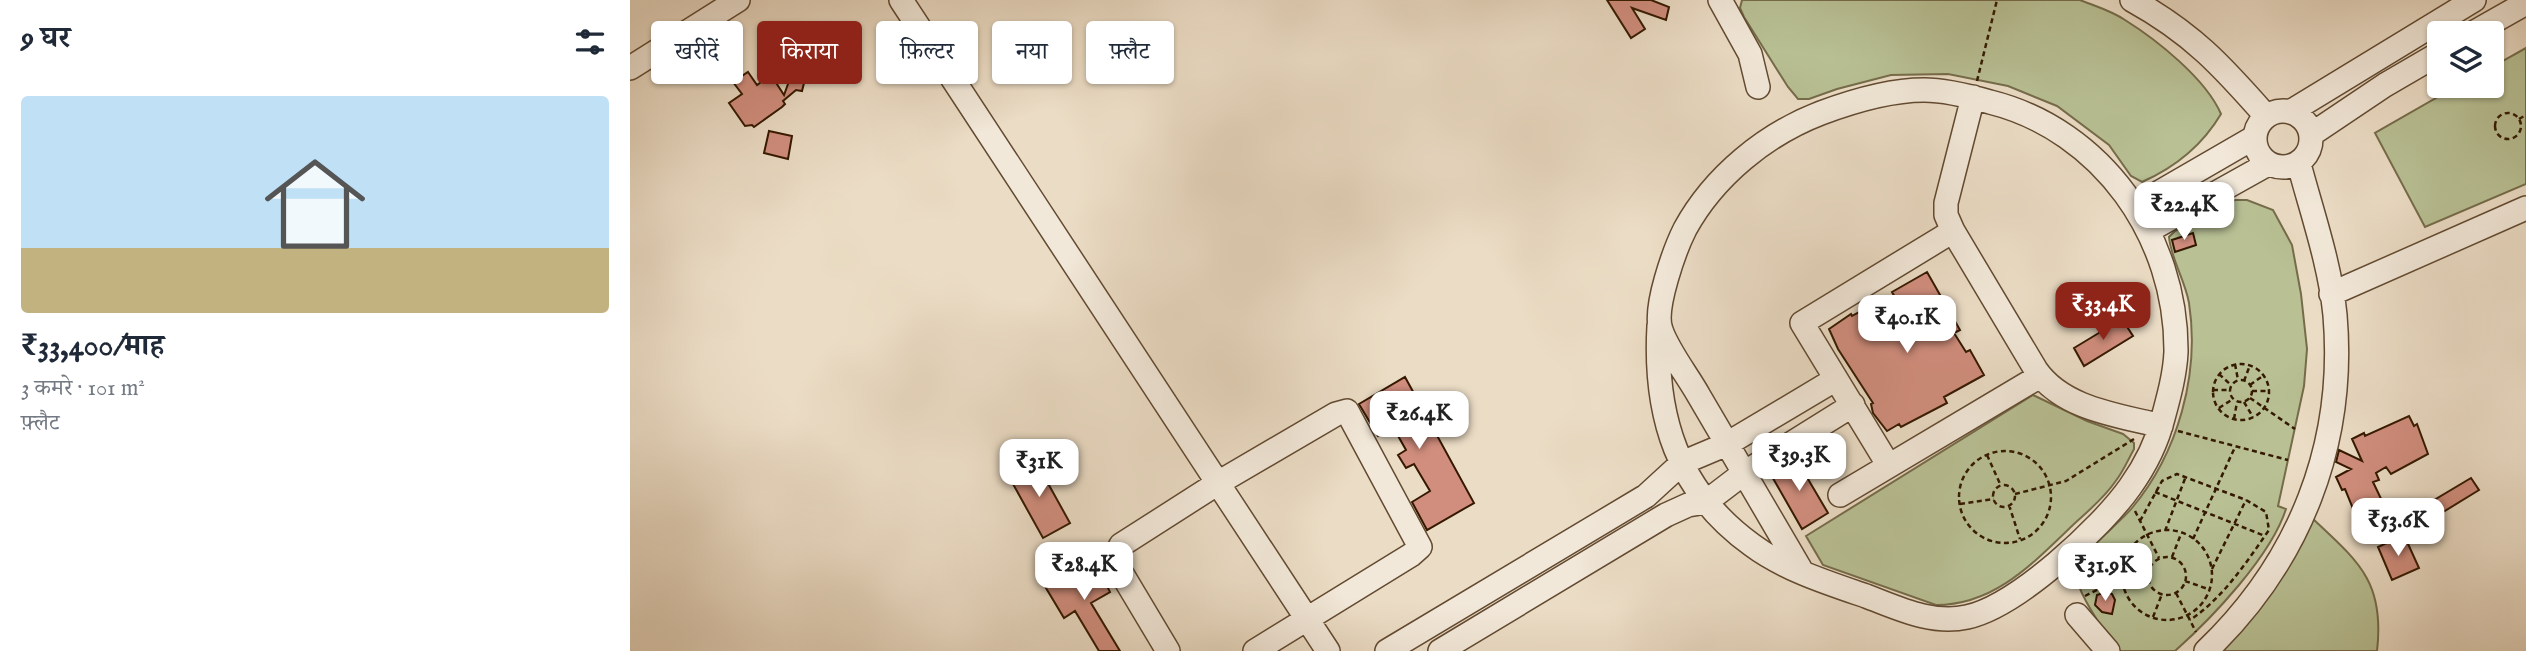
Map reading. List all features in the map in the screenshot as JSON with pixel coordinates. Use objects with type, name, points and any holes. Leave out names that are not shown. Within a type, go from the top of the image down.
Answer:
[{"type":"lane","points":[[630,68],[738,0]]},
{"type":"lane","points":[[901,0],[1328,651]]},
{"type":"lane","points":[[1720,0],[1750,54],[1758,87]]},
{"type":"lane","points":[[2133,0],[2168,20],[2219,61],[2266,116]]},
{"type":"lane","points":[[2290,112],[2474,0]]},
{"type":"lane","points":[[2494,21],[2526,2]]},
{"type":"lane","points":[[2312,134],[2427,61]]},
{"type":"lane","points":[[1924,90],[1973,97],[2040,118],[2069,136],[2095,159],[2134,207],[2148,231],[2166,278],[2174,315],[2176,355],[2172,386],[2146,461],[2126,492],[2056,563],[2015,594],[1987,610],[1967,617],[1940,620],[1919,616],[1801,570],[1754,547],[1706,502],[1674,446],[1660,397],[1659,326],[1668,269],[1691,219],[1734,169],[1766,140],[1813,116],[1878,96],[1924,90]]},
{"type":"lane","points":[[1973,97],[1946,203],[1946,215],[1953,231],[2040,376],[2051,389],[2093,408],[2158,426]]},
{"type":"lane","points":[[2278,111],[2300,116],[2312,134],[2310,150],[2299,164],[2281,168],[2268,164],[2258,154],[2255,137],[2258,126],[2266,116],[2278,111]]},
{"type":"lane","points":[[2134,207],[2255,137]]},
{"type":"lane","points":[[2148,231],[2268,164]]},
{"type":"lane","points":[[2201,642],[2233,625],[2261,589],[2299,529],[2321,472],[2336,381],[2334,313],[2317,229],[2299,164]]},
{"type":"lane","points":[[2331,294],[2526,208]]},
{"type":"lane","points":[[1889,466],[1802,323],[1953,231]]},
{"type":"lane","points":[[1659,326],[1801,570]]},
{"type":"lane","points":[[1840,495],[2040,376]]},
{"type":"lane","points":[[1387,651],[1646,496],[1682,463],[1727,444],[1836,379]]},
{"type":"lane","points":[[1440,651],[1666,515],[1688,505],[1706,502],[1744,473],[1853,405]]},
{"type":"lane","points":[[1168,651],[1119,569],[1115,556],[1121,545],[1131,536],[1218,483],[1336,414],[1347,411],[1420,547],[1255,651]]},
{"type":"lane","points":[[2081,606],[2108,651]]},
{"type":"path","points":[[1973,97],[1997,0]]},
{"type":"path","points":[[2509,113],[2519,119],[2520,128],[2516,135],[2508,139],[2497,133],[2495,125],[2501,115],[2509,113]]},
{"type":"path","points":[[2519,119],[2526,115]]},
{"type":"path","points":[[2235,364],[2238,380]]},
{"type":"path","points":[[2235,364],[2250,365],[2264,374],[2270,391],[2265,408],[2253,417],[2234,419],[2219,408],[2213,390],[2219,374],[2235,364]]},
{"type":"path","points":[[2244,381],[2250,365]]},
{"type":"path","points":[[2219,374],[2231,385]]},
{"type":"path","points":[[2250,385],[2264,374]]},
{"type":"path","points":[[2238,380],[2244,381],[2250,385],[2250,398],[2237,402],[2233,399],[2231,385],[2238,380]]},
{"type":"path","points":[[2213,390],[2230,390]]},
{"type":"path","points":[[2252,391],[2270,391]]},
{"type":"path","points":[[2250,398],[2295,429]]},
{"type":"path","points":[[2219,408],[2233,399]]},
{"type":"path","points":[[2234,419],[2237,402]]},
{"type":"path","points":[[2244,402],[2253,417]]},
{"type":"path","points":[[2015,494],[2049,486],[2084,472],[2158,426],[2288,460]]},
{"type":"path","points":[[2193,539],[2235,446]]},
{"type":"path","points":[[2006,451],[2020,454],[2033,461],[2043,472],[2049,486],[2050,502],[2046,517],[2038,529],[2021,540],[2011,543],[1996,542],[1981,537],[1969,527],[1961,514],[1960,484],[1967,470],[1987,455],[2006,451]]},
{"type":"path","points":[[1987,455],[2000,486]]},
{"type":"path","points":[[2140,521],[2154,492],[2162,481],[2170,476],[2186,476],[2262,507],[2266,512],[2270,522],[2265,536],[2220,595],[2190,620]]},
{"type":"path","points":[[2165,531],[2186,476]]},
{"type":"path","points":[[2000,486],[2008,486],[2015,494],[2009,505],[1999,505],[1994,499],[1995,490],[2000,486]]},
{"type":"path","points":[[2126,492],[2159,559]]},
{"type":"path","points":[[2154,492],[2265,536]]},
{"type":"path","points":[[1960,504],[1994,499]]},
{"type":"path","points":[[2211,571],[2204,550],[2193,539],[2181,533],[2165,531],[2147,535],[2135,544],[2124,564],[2123,577],[2130,601],[2140,612],[2153,618],[2169,621],[2197,609],[2209,590],[2211,571],[2246,500]]},
{"type":"path","points":[[2009,505],[2021,540]]},
{"type":"path","points":[[2172,557],[2181,533]]},
{"type":"path","points":[[2172,557],[2183,564],[2185,581],[2176,593],[2162,594],[2150,584],[2149,569],[2159,559],[2172,557]]},
{"type":"path","points":[[2124,564],[2149,569]]},
{"type":"path","points":[[2081,606],[2123,577]]},
{"type":"path","points":[[2185,581],[2209,590]]},
{"type":"path","points":[[2176,593],[2201,642]]},
{"type":"path","points":[[2153,618],[2162,594]]},
{"type":"green space","points":[[1742,0],[2080,0],[2120,17],[2165,49],[2204,87],[2221,114],[2197,146],[2166,170],[2142,182],[2131,176],[2109,145],[2057,106],[2008,86],[1948,74],[1891,75],[1809,99],[1798,99],[1744,17],[1740,8]]},
{"type":"green space","points":[[2526,48],[2526,184],[2425,227],[2375,133],[2436,98],[2504,98],[2504,60]]},
{"type":"green space","points":[[2235,200],[2247,200],[2273,210],[2292,245],[2301,294],[2307,349],[2304,386],[2278,506],[2286,509],[2268,546],[2254,566],[2206,622],[2175,651],[2117,651],[2085,600],[2076,571],[2078,564],[2132,508],[2148,486],[2162,463],[2182,411],[2188,385],[2192,330],[2187,294],[2169,237],[2175,231]]},
{"type":"green space","points":[[2033,395],[2087,421],[2123,434],[2134,443],[2134,449],[2106,494],[2028,567],[1995,590],[1977,598],[1936,605],[1823,565],[1806,536]]},
{"type":"green space","points":[[2312,518],[2343,548],[2365,575],[2377,607],[2377,651],[2210,651]]},
{"type":"building","points":[[1607,0],[1651,0],[1669,7],[1666,20],[1632,8],[1645,29],[1631,38]]},
{"type":"building","points":[[748,72],[757,85],[777,84],[784,95],[788,84],[804,84],[802,91],[796,90],[783,101],[785,104],[782,107],[754,127],[745,126],[729,103],[742,94],[734,84],[743,84],[743,75]]},
{"type":"building","points":[[769,131],[792,136],[788,159],[764,153]]},
{"type":"building","points":[[2193,233],[2196,245],[2175,252],[2172,240]]},
{"type":"building","points":[[1927,272],[1960,330],[1954,333],[1966,352],[1970,350],[1984,375],[1944,397],[1947,403],[1901,427],[1899,424],[1887,431],[1873,413],[1873,403],[1838,349],[1829,329],[1851,314],[1852,316],[1865,309],[1872,322],[1900,306],[1892,292]]},
{"type":"building","points":[[2122,319],[2133,336],[2084,366],[2074,348]]},
{"type":"building","points":[[1405,377],[1474,503],[1427,530],[1412,502],[1430,491],[1414,464],[1406,468],[1398,455],[1406,450],[1393,427],[1378,436],[1359,404]]},
{"type":"building","points":[[2409,416],[2414,426],[2417,424],[2428,454],[2391,474],[2386,467],[2376,473],[2379,480],[2373,482],[2384,505],[2356,516],[2345,489],[2342,490],[2336,477],[2351,469],[2336,462],[2339,450],[2362,461],[2352,439]]},
{"type":"building","points":[[1795,457],[1828,513],[1802,529],[1770,473]]},
{"type":"building","points":[[1035,460],[1070,523],[1043,538],[1008,475]]},
{"type":"building","points":[[2471,478],[2479,490],[2422,525],[2414,512]]},
{"type":"building","points":[[2404,535],[2419,568],[2392,580],[2378,547]]},
{"type":"building","points":[[1094,559],[1110,592],[1091,603],[1120,651],[1099,651],[1075,611],[1064,618],[1046,588]]},
{"type":"building","points":[[2106,592],[2112,594],[2115,600],[2112,614],[2102,612],[2095,605],[2097,595]]}]
